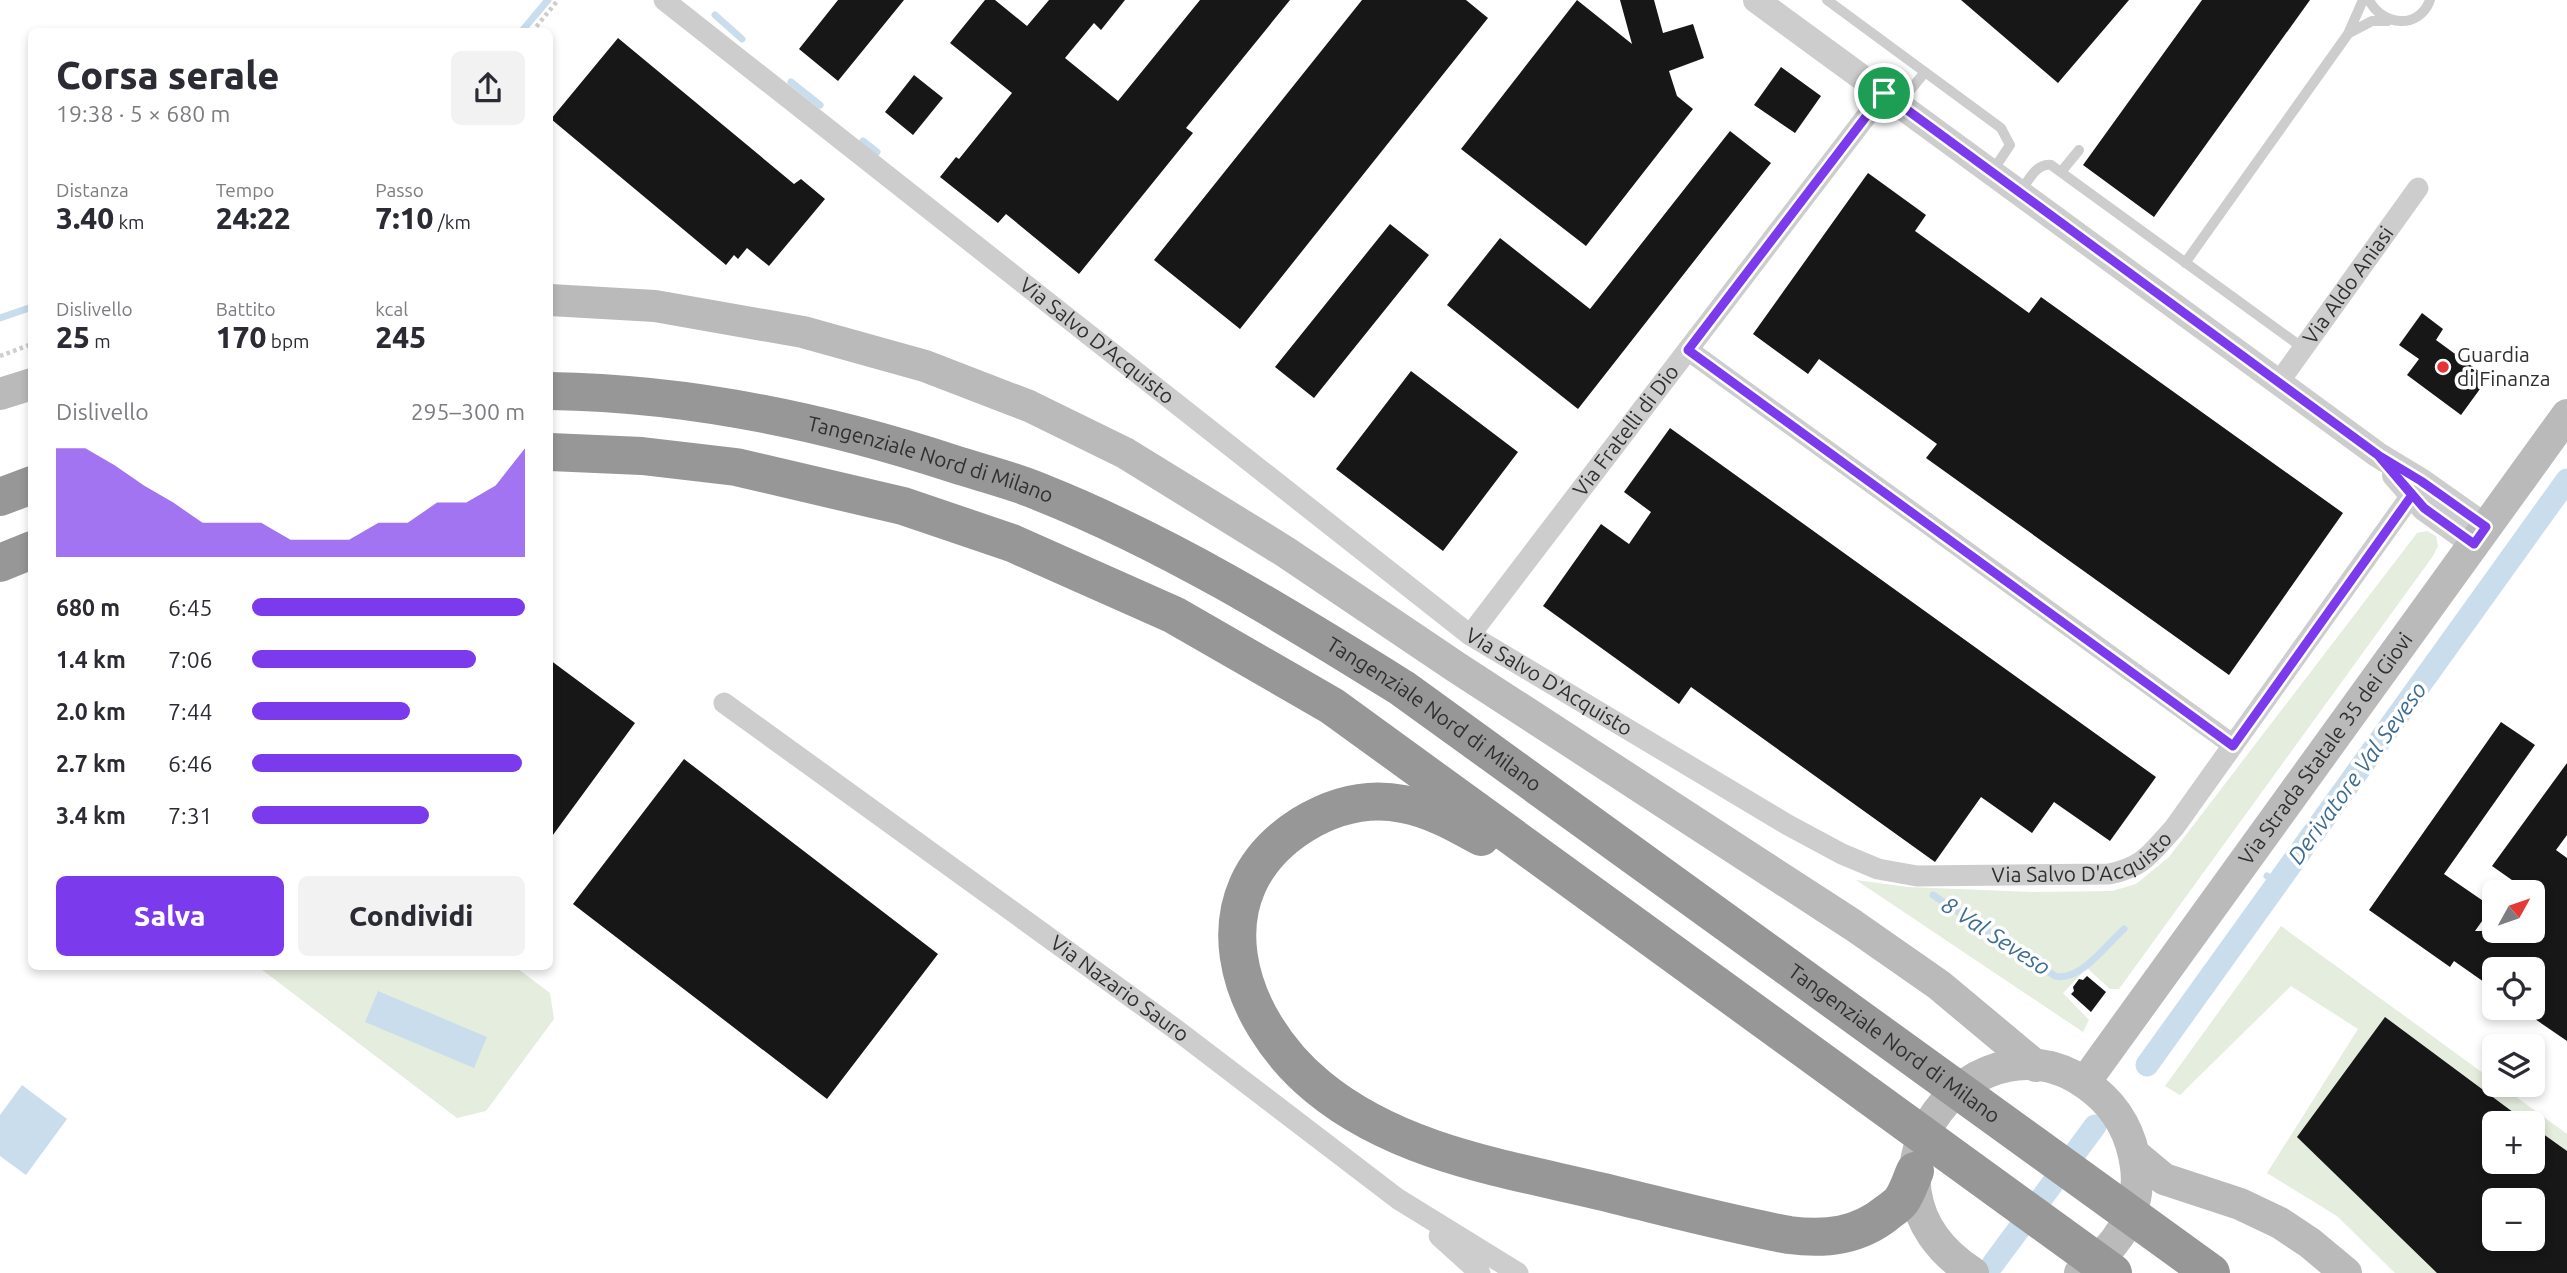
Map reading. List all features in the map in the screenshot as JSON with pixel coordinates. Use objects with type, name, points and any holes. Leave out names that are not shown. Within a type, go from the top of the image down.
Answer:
[{"type":"highway","name":"Tangenziale Nord di Milano","points":[[553,391],[587,391],[728,407],[877,439],[1039,491],[1149,542],[1268,604],[1402,688],[2198,1263]]},
{"type":"highway","points":[[553,452],[642,456],[736,467],[903,506],[1012,543],[1174,615],[1332,706],[2113,1273]]},
{"type":"highway","points":[[0,497],[28,486]]},
{"type":"highway","points":[[0,563],[28,552]]},
{"type":"highway","points":[[1725,992],[1561,892],[1487,841],[1451,820],[1406,804],[1356,803],[1322,814],[1298,828],[1273,848],[1261,862],[1250,879],[1238,914],[1240,961],[1250,996],[1258,1017],[1283,1054],[1320,1089],[1370,1121],[1421,1145],[1494,1166],[1764,1230],[1812,1238],[1833,1237],[1858,1231],[1877,1222],[1901,1201],[1915,1171]]},
{"type":"main road","points":[[553,300],[655,306],[803,332],[938,371],[1029,406],[1125,453],[1284,551],[1456,667],[1755,859],[1939,985],[2036,1066]]},
{"type":"main road","points":[[0,394],[28,385]]},
{"type":"main road","name":"Via Strada Statale 35 dei Giovi","points":[[2085,1082],[2567,415]]},
{"type":"main road","points":[[1975,1016],[1985,1028],[1992,1051],[1986,1073]]},
{"type":"main road","points":[[1957,1269],[1932,1235],[1919,1204],[1915,1171],[1922,1138],[1937,1110],[1958,1088],[1986,1073],[2010,1066],[2036,1066],[2069,1073],[2107,1100],[2123,1122],[2134,1154],[2137,1177],[2134,1203],[2120,1236],[2100,1260],[2080,1273]]},
{"type":"main road","points":[[2134,1154],[2164,1179],[2239,1204],[2280,1223],[2310,1243],[2346,1273]]},
{"type":"main road","points":[[2134,1203],[2156,1193],[2183,1187]]},
{"type":"street","name":"Via Salvo D'Acquisto","points":[[664,0],[1470,635],[1842,854],[1878,869],[1917,876],[2109,874],[2143,862],[2174,828],[2416,488]]},
{"type":"street","points":[[1756,0],[2378,455],[2416,488],[2439,519],[2480,535]]},
{"type":"street","name":"Via Fratelli di Dio","points":[[1470,635],[1688,350],[1891,99]]},
{"type":"street","name":"Via Aldo Aniasi","points":[[2279,382],[2418,188]]},
{"type":"street","points":[[1688,350],[2233,746]]},
{"type":"street","name":"Via Nazario Sauro","points":[[724,703],[1178,1031],[1398,1199],[1518,1273]]},
{"type":"street","points":[[1398,1199],[1480,1273]]},
{"type":"lane","points":[[1827,0],[2001,128],[2010,145],[1992,172]]},
{"type":"lane","points":[[2185,263],[2348,34],[2363,0]]},
{"type":"lane","points":[[2370,0],[2381,16],[2391,21]]},
{"type":"lane","points":[[2348,34],[2372,21],[2402,22],[2412,19],[2421,14],[2430,0]]},
{"type":"lane","points":[[1891,99],[1925,72]]},
{"type":"lane","points":[[2061,172],[2079,150]]},
{"type":"lane","points":[[2020,192],[2037,169],[2045,164],[2051,165],[2303,348]]},
{"type":"path","points":[[535,28],[558,0]]},
{"type":"path","points":[[0,356],[28,346]]},
{"type":"green space","points":[[2427,531],[2436,536],[2438,546],[2433,556],[2119,989],[2110,989],[2087,968],[2063,993],[2089,1020],[2083,1032],[1856,880],[1908,887],[2032,892],[2112,891],[2136,884],[2169,857],[2417,533]]},
{"type":"green space","points":[[2281,926],[2482,1072],[2482,1097],[2516,1097],[2536,1111],[2482,1111],[2482,1174],[2545,1174],[2545,1118],[2567,1134],[2567,1273],[2395,1273],[2337,1216],[2267,1173],[2358,1029],[2291,986],[2180,1095],[2165,1086]]},
{"type":"green space","points":[[262,970],[519,970],[550,993],[554,1019],[486,1111],[457,1118]]},
{"type":"water","points":[[378,991],[487,1037],[474,1068],[365,1022]]},
{"type":"water","points":[[22,1085],[67,1119],[26,1175],[0,1156],[0,1115]]},
{"type":"building","points":[[838,0],[904,0],[838,81],[799,49]]},
{"type":"building","points":[[985,0],[995,0],[1027,26],[1049,0],[1125,0],[1101,30],[1094,23],[1065,58],[1118,101],[1200,0],[1290,0],[1186,128],[1193,133],[1079,274],[1006,214],[998,223],[940,177],[956,157],[959,159],[1012,93],[950,43]]},
{"type":"building","points":[[1362,0],[1466,0],[1488,18],[1240,329],[1154,260]]},
{"type":"building","points":[[1577,0],[1632,44],[1620,0],[1654,0],[1663,33],[1693,24],[1704,58],[1669,71],[1677,96],[1693,109],[1586,246],[1461,149]]},
{"type":"building","points":[[1961,0],[2129,0],[2058,83]]},
{"type":"building","points":[[2202,0],[2310,0],[2154,217],[2083,165]]},
{"type":"building","points":[[618,38],[794,184],[801,179],[825,199],[769,266],[747,248],[738,259],[734,255],[726,265],[553,121],[553,117]]},
{"type":"building","points":[[1781,67],[1821,96],[1795,133],[1754,105]]},
{"type":"building","points":[[914,75],[943,98],[913,135],[885,112]]},
{"type":"building","points":[[1730,131],[1771,163],[1578,409],[1447,305],[1500,238],[1590,309]]},
{"type":"building","points":[[1868,173],[1926,215],[1915,231],[2029,313],[2041,297],[2343,513],[2229,675],[1926,458],[1937,444],[1819,359],[1808,374],[1753,334]]},
{"type":"building","points":[[1390,224],[1429,255],[1314,398],[1275,367]]},
{"type":"building","name":"Guardia di Finanza","points":[[2422,313],[2443,329],[2436,340],[2488,378],[2461,415],[2407,375],[2419,359],[2399,345]]},
{"type":"building","points":[[1411,371],[1518,452],[1443,551],[1336,469]]},
{"type":"building","points":[[1670,428],[2156,777],[2110,841],[2054,802],[2032,833],[1981,797],[1935,862],[1691,687],[1679,704],[1543,606],[1601,524],[1629,544],[1651,512],[1624,492]]},
{"type":"building","points":[[553,662],[635,723],[553,835]]},
{"type":"building","points":[[2501,722],[2535,745],[2444,874],[2482,900],[2482,921],[2475,931],[2482,931],[2482,943],[2545,943],[2545,880],[2512,880],[2492,866],[2567,763],[2567,835],[2556,850],[2567,858],[2567,1041],[2536,1020],[2545,1020],[2545,957],[2482,957],[2482,981],[2454,961],[2450,967],[2369,910]]},
{"type":"building","points":[[684,759],[938,954],[827,1099],[573,904]]},
{"type":"building","points":[[2087,976],[2106,992],[2091,1012],[2071,994],[2079,979],[2083,980]]},
{"type":"building","points":[[2385,1017],[2482,1089],[2482,1097],[2493,1097],[2512,1111],[2482,1111],[2482,1174],[2545,1174],[2545,1135],[2567,1151],[2567,1273],[2437,1273],[2297,1137]]},
{"type":"waterway","name":"8 Val Seveso","points":[[524,28],[548,0]]},
{"type":"waterway","name":"8 Val Seveso","points":[[715,15],[742,39]]},
{"type":"waterway","name":"8 Val Seveso","points":[[791,82],[820,105]]},
{"type":"waterway","name":"8 Val Seveso","points":[[863,141],[877,152]]},
{"type":"waterway","name":"8 Val Seveso","points":[[0,318],[28,308]]},
{"type":"waterway","name":"Derivatore Val Seveso","points":[[2147,1065],[2567,480]]},
{"type":"waterway","name":"8 Val Seveso","points":[[2267,876],[2277,882]]},
{"type":"waterway","name":"8 Val Seveso","points":[[1933,895],[2055,976],[2064,976],[2083,968],[2124,929]]},
{"type":"waterway","name":"Derivatore Val Seveso","points":[[1993,1264],[2095,1126]]},
{"type":"place","name":"Guardia di Finanza","points":[[2443,367]]},
{"type":"route","points":[[1884,93],[1688,350],[2233,746],[2412,495],[2378,455],[2421,481],[2486,527],[2474,544],[2424,508],[2378,455],[1884,93]]}]
